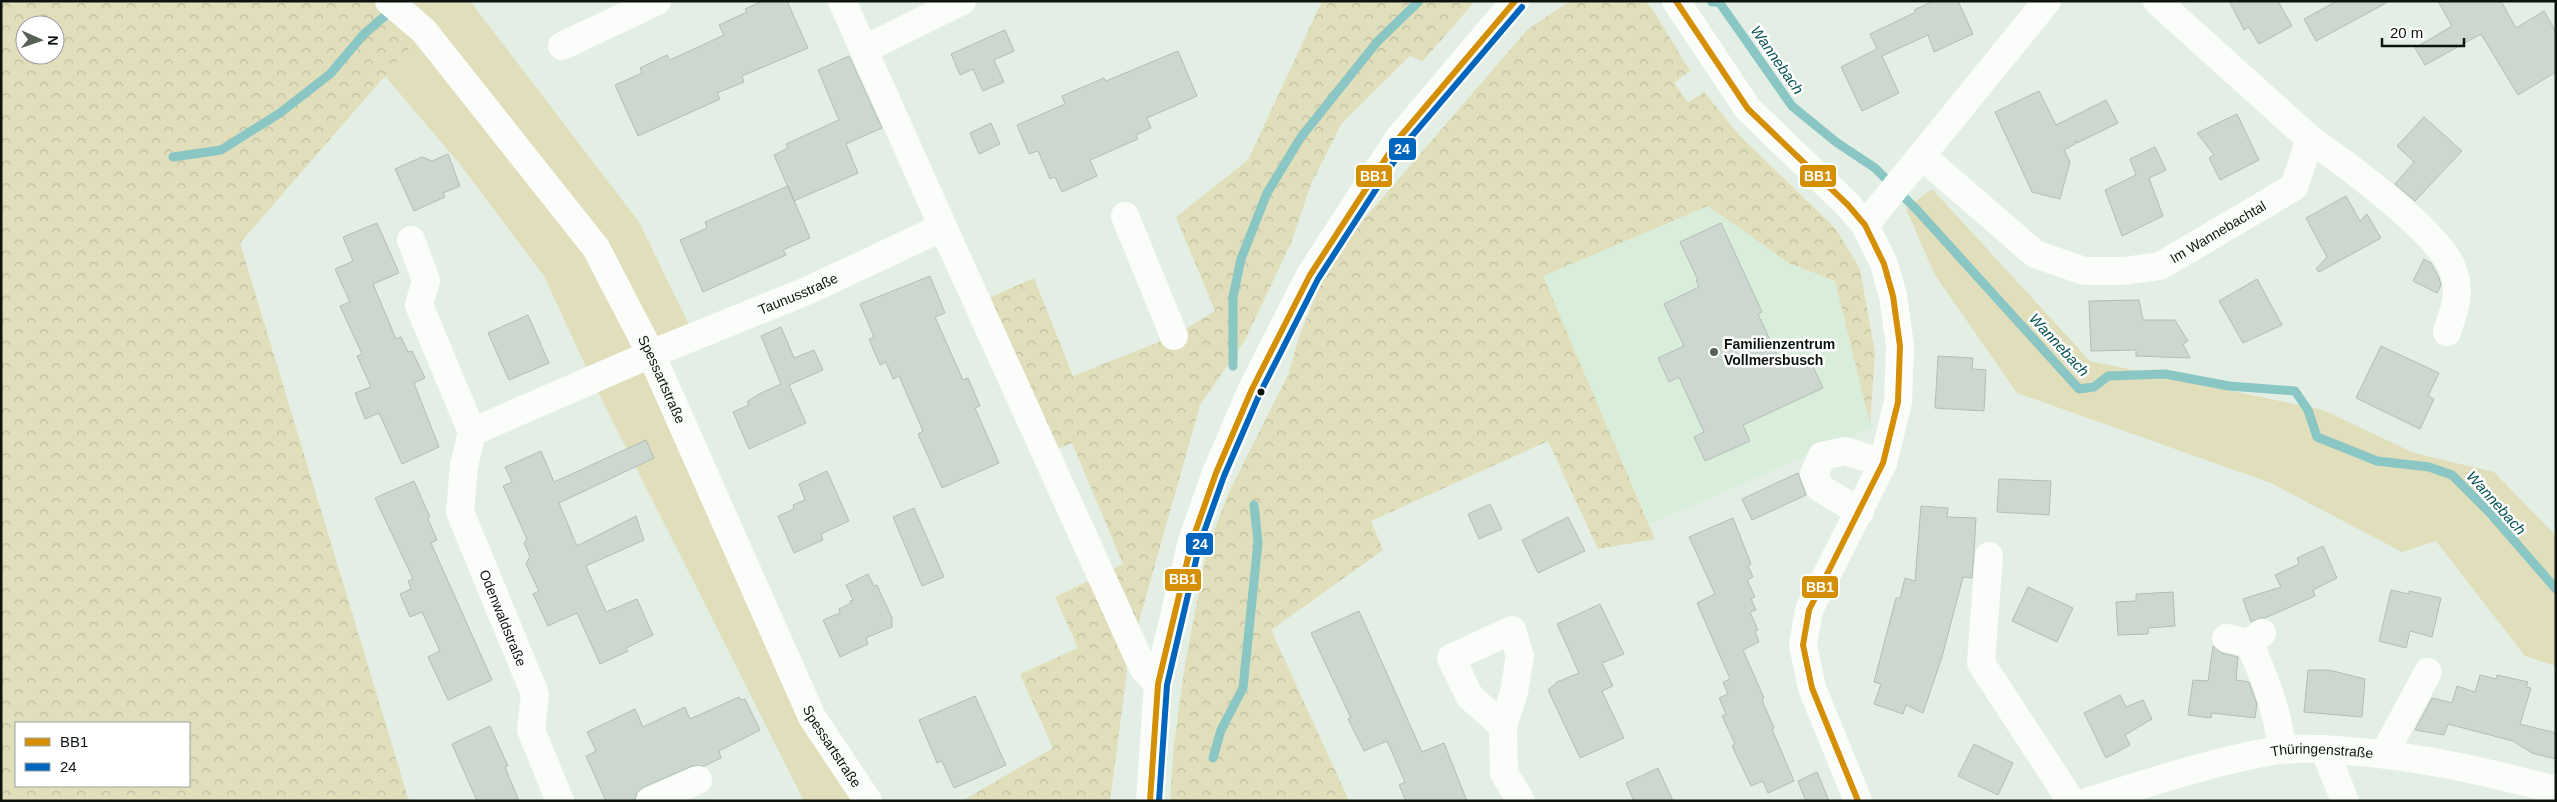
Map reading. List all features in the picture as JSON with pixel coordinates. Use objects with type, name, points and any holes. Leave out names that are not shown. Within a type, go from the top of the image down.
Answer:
[{"type":"street","name":"Spessartstraße","points":[[389,1],[424,31],[596,248],[651,354],[812,717],[868,801]]},
{"type":"street","points":[[562,46],[657,1]]},
{"type":"street","points":[[842,1],[1143,668],[1158,684]]},
{"type":"street","points":[[865,49],[962,1]]},
{"type":"street","points":[[1150,801],[1158,684],[1192,541],[1216,473],[1252,389],[1310,275],[1399,138],[1515,1]]},
{"type":"street","points":[[1676,1],[1748,109],[1848,205],[1865,225],[1886,272],[1893,296],[1900,346],[1898,402],[1883,463],[1860,512],[1823,578],[1809,610],[1803,645],[1812,688],[1858,801]]},
{"type":"street","points":[[1865,225],[2047,1]]},
{"type":"street","points":[[2157,1],[2310,139],[2356,171],[2433,239],[2454,270],[2458,296],[2447,332]]},
{"type":"street","name":"Im Wannebachtal","points":[[1915,165],[2035,254],[2084,271],[2124,271],[2160,266],[2294,187],[2310,139]]},
{"type":"street","points":[[1125,216],[1174,336]]},
{"type":"street","name":"Taunusstraße","points":[[651,354],[808,290],[943,227]]},
{"type":"street","points":[[411,240],[426,280],[419,305],[472,432],[651,354]]},
{"type":"street","name":"Odenwaldstraße","points":[[472,432],[464,466],[460,512],[534,694],[531,730],[560,801]]},
{"type":"street","points":[[1860,512],[1820,488],[1814,474],[1822,456],[1845,451],[1883,463]]},
{"type":"street","points":[[1989,556],[1981,664],[2071,801]]},
{"type":"street","points":[[2246,638],[2270,690],[2280,726],[2282,750]]},
{"type":"street","points":[[2384,754],[2428,672]]},
{"type":"street","points":[[1503,726],[1504,774],[1521,801]]},
{"type":"street","points":[[2324,749],[2345,801]]},
{"type":"street","name":"Thüringenstraße","points":[[2090,801],[2192,771],[2282,750],[2324,749],[2384,754],[2485,771],[2556,790]]},
{"type":"street","points":[[650,801],[698,780]]},
{"type":"shaded area","name":"Familienzentrum Vollmersbusch","points":[[1708,206],[1789,263],[1835,281],[1870,423],[1875,426],[1650,524],[1542,276]]},
{"type":"green space","points":[[1,1],[389,1],[424,31],[240,243],[409,801],[1,801]]},
{"type":"green space","points":[[389,1],[470,1],[639,222],[695,337],[652,354],[868,801],[804,801],[592,380],[544,276],[459,163],[385,76],[424,31]]},
{"type":"green space","points":[[1322,1],[1475,1],[1423,61],[1410,56],[1342,123],[1311,184],[1291,243],[1245,340],[1200,405],[1136,632],[1126,646],[1127,672],[1110,801],[962,801],[1053,748],[1020,674],[1078,648],[1055,597],[1123,564],[1072,443],[1050,452],[982,301],[1034,278],[1073,376],[1174,336],[1215,311],[1176,217],[1248,160]]},
{"type":"green space","points":[[1570,1],[1645,1],[1653,10],[1690,71],[1674,83],[1688,103],[1704,92],[1740,136],[1836,229],[1860,269],[1875,353],[1870,423],[1835,281],[1789,263],[1708,206],[1543,276],[1655,539],[1598,549],[1548,441],[1371,521],[1383,550],[1271,630],[1349,801],[1170,801],[1174,744],[1185,665],[1207,549],[1229,492],[1288,375],[1300,334],[1324,276],[1352,233],[1528,29]]},
{"type":"green space","points":[[1932,189],[2090,361],[2323,410],[2414,453],[2494,472],[2556,536],[2556,666],[2525,656],[2436,541],[2402,552],[2271,483],[2017,393],[1935,275],[1906,209]]},
{"type":"building","points":[[763,1],[787,1],[808,48],[742,76],[744,82],[717,93],[720,99],[638,136],[615,85],[642,73],[640,68],[667,55],[670,60],[724,35],[719,25],[747,12],[745,9]]},
{"type":"building","points":[[1933,1],[1958,1],[1973,34],[1934,52],[1928,35],[1882,56],[1899,93],[1862,111],[1841,67],[1877,49],[1870,34],[1916,12],[1914,10]]},
{"type":"building","points":[[2229,1],[2278,1],[2292,26],[2259,44],[2249,27],[2244,30]]},
{"type":"building","points":[[2337,1],[2390,1],[2316,41],[2304,19]]},
{"type":"building","points":[[2438,1],[2501,1],[2516,28],[2544,11],[2556,32],[2556,72],[2518,95],[2481,34],[2425,65],[2415,48],[2452,26]]},
{"type":"building","points":[[1005,30],[1014,51],[994,60],[1004,82],[983,91],[973,69],[960,75],[951,54]]},
{"type":"building","points":[[1178,51],[1197,96],[1147,118],[1151,128],[1136,135],[1138,139],[1090,160],[1097,176],[1062,192],[1055,177],[1050,179],[1038,151],[1029,154],[1017,125],[1065,104],[1062,96],[1104,78],[1106,81]]},
{"type":"building","points":[[849,56],[882,128],[846,144],[858,173],[794,201],[774,155],[788,148],[786,144],[839,120],[818,70]]},
{"type":"building","points":[[2039,91],[2056,125],[2106,100],[2118,123],[2077,143],[2076,141],[2075,144],[2064,150],[2070,162],[2060,199],[2032,192],[1995,112]]},
{"type":"building","points":[[2237,114],[2259,160],[2220,180],[2209,158],[2214,155],[2197,133]]},
{"type":"building","points":[[2424,117],[2462,151],[2415,201],[2395,184],[2414,162],[2397,146]]},
{"type":"building","points":[[991,123],[1000,144],[979,154],[970,133]]},
{"type":"building","points":[[2155,147],[2166,170],[2149,178],[2163,216],[2122,236],[2105,190],[2136,175],[2130,159]]},
{"type":"building","points":[[448,154],[460,186],[443,193],[445,197],[414,211],[395,169],[422,157],[432,161]]},
{"type":"building","points":[[788,186],[810,238],[783,250],[786,255],[703,292],[680,240],[707,228],[705,222]]},
{"type":"building","points":[[2346,196],[2360,221],[2367,214],[2381,238],[2319,272],[2316,269],[2327,257],[2306,218]]},
{"type":"building","points":[[377,223],[399,273],[373,284],[396,339],[401,337],[408,352],[412,351],[425,378],[414,383],[439,447],[402,464],[379,413],[365,419],[355,393],[371,387],[357,356],[362,354],[340,306],[350,302],[335,269],[353,261],[343,237]]},
{"type":"building","points":[[1721,223],[1762,312],[1758,314],[1782,366],[1803,356],[1808,366],[1812,364],[1823,388],[1743,425],[1750,441],[1705,461],[1694,437],[1704,432],[1679,377],[1669,382],[1658,358],[1684,346],[1664,304],[1699,287],[1696,280],[1698,280],[1680,242]]},
{"type":"building","points":[[2424,259],[2431,263],[2439,278],[2441,285],[2437,293],[2413,281]]},
{"type":"building","points":[[930,276],[945,313],[935,317],[963,380],[968,378],[980,406],[975,408],[999,463],[942,488],[918,434],[923,431],[899,376],[893,379],[886,362],[880,365],[869,339],[874,337],[860,304]]},
{"type":"building","points":[[2257,279],[2282,325],[2243,343],[2219,301]]},
{"type":"building","points":[[2139,300],[2143,320],[2175,320],[2188,341],[2183,344],[2190,358],[2136,356],[2136,350],[2091,351],[2089,301]]},
{"type":"building","points":[[528,315],[549,363],[509,380],[488,333]]},
{"type":"building","points":[[781,327],[794,358],[814,350],[823,370],[789,385],[806,423],[749,449],[733,412],[749,405],[747,402],[759,394],[781,384],[761,336]]},
{"type":"building","points":[[2381,346],[2439,373],[2428,396],[2434,399],[2420,429],[2356,398]]},
{"type":"building","points":[[1938,356],[1973,358],[1972,369],[1986,370],[1984,411],[1935,408]]},
{"type":"building","points":[[646,440],[654,458],[559,503],[577,546],[636,516],[644,540],[586,566],[606,612],[637,599],[653,635],[626,648],[628,651],[600,664],[577,613],[548,626],[533,594],[539,591],[526,564],[530,557],[524,543],[527,539],[503,486],[512,482],[505,467],[541,451],[554,482]]},
{"type":"building","points":[[827,471],[849,521],[821,534],[823,540],[794,553],[778,516],[794,509],[793,505],[805,500],[799,484]]},
{"type":"building","points":[[1798,473],[1806,495],[1752,520],[1742,499]]},
{"type":"building","points":[[1999,479],[2051,481],[2049,515],[1997,512]]},
{"type":"building","points":[[414,481],[430,517],[428,519],[437,540],[431,543],[492,680],[448,700],[428,657],[440,651],[422,612],[410,617],[400,594],[411,589],[408,581],[413,579],[375,498]]},
{"type":"building","points":[[1490,504],[1502,529],[1479,539],[1468,514]]},
{"type":"building","points":[[1921,506],[1948,508],[1947,517],[1976,518],[1972,578],[1963,577],[1942,657],[1923,713],[1906,705],[1903,714],[1874,704],[1881,684],[1874,682],[1896,598],[1900,598],[1905,578],[1915,581]]},
{"type":"building","points":[[914,508],[944,577],[922,586],[893,517]]},
{"type":"building","points":[[1568,517],[1585,551],[1538,573],[1522,540]]},
{"type":"building","points":[[1733,518],[1751,564],[1748,566],[1753,577],[1747,580],[1755,597],[1751,599],[1756,610],[1750,612],[1758,630],[1755,631],[1759,642],[1743,650],[1764,698],[1762,700],[1774,728],[1772,729],[1794,781],[1768,793],[1763,781],[1751,786],[1732,746],[1735,744],[1722,716],[1726,714],[1719,698],[1728,694],[1723,682],[1730,679],[1697,603],[1715,594],[1689,537]]},
{"type":"building","points":[[2323,546],[2337,578],[2313,590],[2315,596],[2265,618],[2259,618],[2251,622],[2243,599],[2281,587],[2275,575],[2299,564],[2297,558]]},
{"type":"building","points":[[868,574],[874,586],[877,585],[892,618],[892,627],[866,638],[868,644],[840,657],[823,620],[840,613],[839,609],[851,603],[850,601],[853,600],[846,585]]},
{"type":"building","points":[[2028,587],[2073,608],[2057,642],[2012,621]]},
{"type":"building","points":[[2391,590],[2409,594],[2409,591],[2441,598],[2432,637],[2410,631],[2406,648],[2379,641]]},
{"type":"building","points":[[2173,592],[2175,626],[2148,628],[2148,634],[2118,635],[2116,602],[2136,601],[2136,594]]},
{"type":"building","points":[[1600,604],[1624,654],[1602,663],[1613,686],[1602,691],[1624,738],[1580,758],[1548,690],[1557,682],[1579,673],[1557,624]]},
{"type":"building","points":[[1359,611],[1422,752],[1444,743],[1467,801],[1406,801],[1399,785],[1405,782],[1387,741],[1364,751],[1348,719],[1351,718],[1311,633]]},
{"type":"building","points":[[2213,646],[2222,653],[2238,657],[2236,680],[2249,682],[2257,704],[2255,718],[2212,713],[2211,718],[2188,715],[2193,680],[2208,681]]},
{"type":"building","points":[[2308,670],[2329,670],[2365,679],[2362,717],[2304,712]]},
{"type":"building","points":[[2480,675],[2496,679],[2497,675],[2528,682],[2526,687],[2531,688],[2520,724],[2556,733],[2556,759],[2532,753],[2513,741],[2448,724],[2444,735],[2415,730],[2432,698],[2452,703],[2457,686],[2475,692]]},
{"type":"building","points":[[2120,695],[2126,707],[2143,700],[2152,719],[2125,735],[2130,745],[2106,758],[2084,713]]},
{"type":"building","points":[[975,696],[1006,765],[954,788],[942,761],[937,763],[919,720]]},
{"type":"building","points":[[739,697],[741,700],[745,699],[760,730],[719,751],[721,758],[704,766],[692,766],[644,787],[637,792],[635,801],[606,801],[586,756],[596,751],[587,732],[635,709],[643,727],[685,707],[690,719]]},
{"type":"building","points":[[490,726],[508,766],[505,767],[519,801],[477,801],[452,744]]},
{"type":"building","points":[[1974,744],[2013,763],[1998,795],[1958,776]]},
{"type":"building","points":[[1658,768],[1673,801],[1634,801],[1626,783]]},
{"type":"building","points":[[1817,772],[1829,801],[1806,801],[1798,781]]},
{"type":"waterway","points":[[1233,366],[1233,297],[1241,259],[1267,193],[1301,137],[1377,42],[1419,1]]},
{"type":"waterway","name":"Wannebach","points":[[1712,2],[1719,2],[1792,106],[1836,142],[1875,168],[1917,210],[2079,389],[2094,387],[2108,376],[2165,374],[2229,386],[2295,391],[2308,410],[2317,437],[2377,461],[2429,467],[2452,475],[2490,513],[2556,589]]},
{"type":"waterway","points":[[173,157],[221,150],[280,113],[330,74],[364,34],[393,9]]},
{"type":"waterway","points":[[1213,758],[1221,730],[1243,688],[1258,542],[1254,505]]},
{"type":"transit line","name":"BB1","points":[[1150,801],[1158,684],[1192,541],[1216,473],[1252,389],[1310,275],[1399,138],[1515,1]]},
{"type":"transit line","name":"BB1","points":[[1676,1],[1748,109],[1848,205],[1865,225],[1884,264],[1893,296],[1900,346],[1898,402],[1883,463],[1809,610],[1803,645],[1812,688],[1858,801]]},
{"type":"transit line","name":"24","points":[[1159,801],[1167,685],[1200,543],[1224,476],[1260,393],[1318,279],[1406,143],[1522,7]]},
{"type":"place","name":"Familienzentrum Vollmersbusch","points":[[1714,352]]}]
